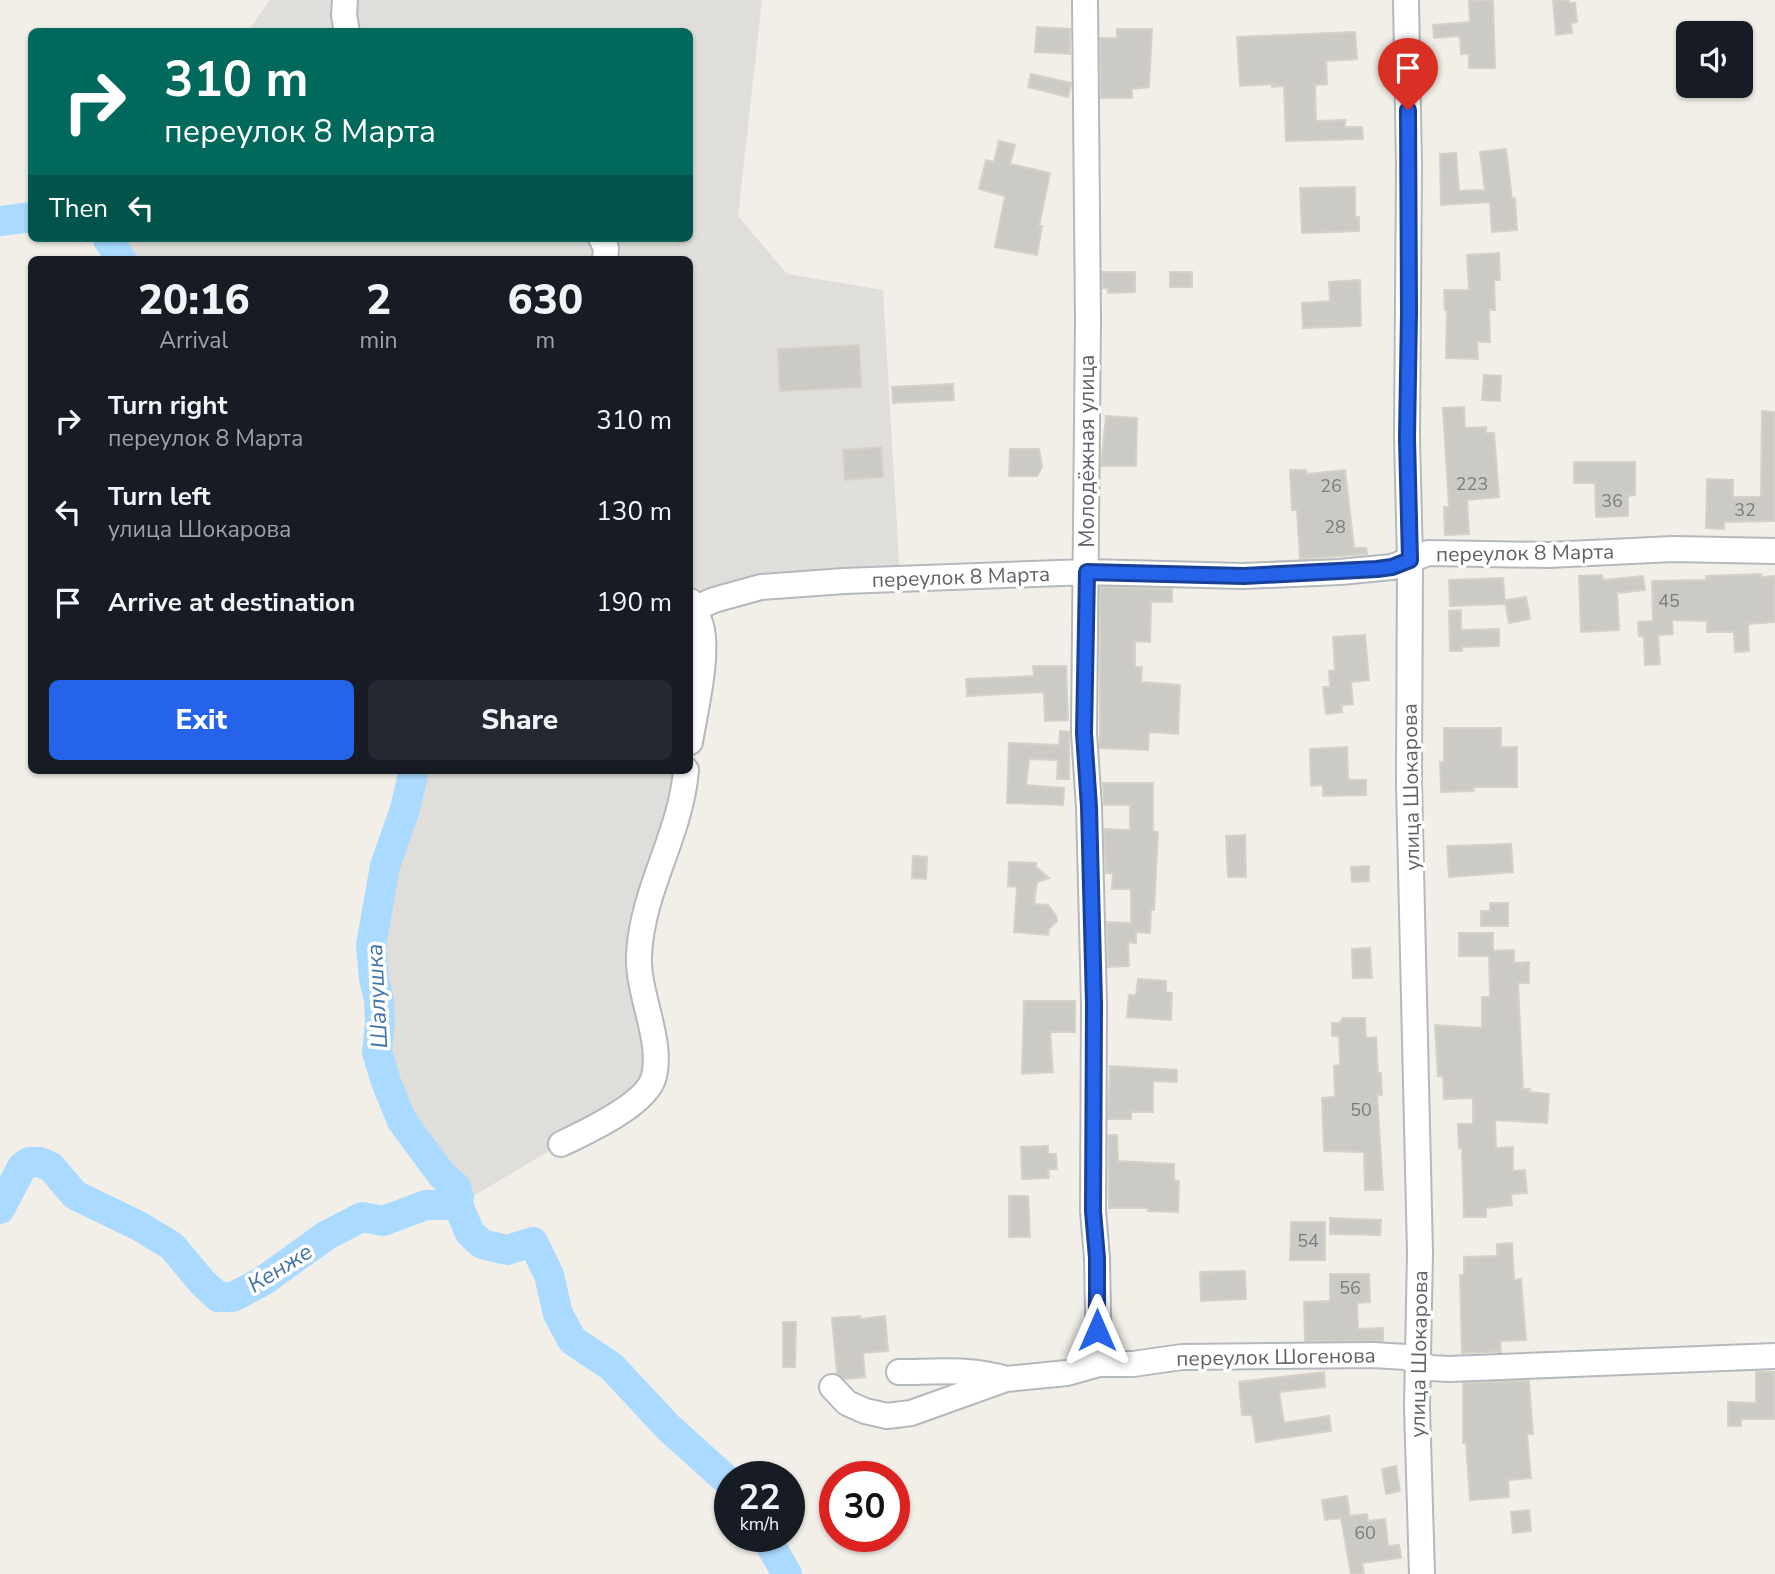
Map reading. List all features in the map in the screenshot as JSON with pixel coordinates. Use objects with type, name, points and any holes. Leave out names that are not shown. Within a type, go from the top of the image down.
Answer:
[{"type":"street","points":[[345,0],[346,28]]},
{"type":"street","name":"Молодёжная улица","points":[[1085,0],[1087,572],[1084,733],[1092,914],[1093,1211],[1097,1258],[1099,1364]]},
{"type":"street","name":"улица Шокарова","points":[[1406,0],[1409,178],[1407,498],[1410,560],[1410,797],[1420,1253],[1418,1363],[1422,1574]]},
{"type":"street","name":"переулок 8 Марта","points":[[693,605],[761,587],[844,581],[1087,572],[1244,576],[1377,569],[1392,567],[1428,553],[1548,555],[1672,549],[1775,551]]},
{"type":"street","points":[[693,607],[702,628],[702,652],[693,724]]},
{"type":"street","points":[[561,1143],[590,1130],[632,1103],[647,1090],[654,1076],[653,1036],[640,979],[640,935],[650,893],[678,813],[686,774]]},
{"type":"street","name":"переулок Шогенова","points":[[832,1387],[847,1403],[887,1416],[911,1413],[1006,1379],[1067,1373],[1099,1364],[1133,1364],[1182,1357],[1227,1354],[1373,1354],[1406,1357],[1430,1368],[1450,1369],[1775,1356]]},
{"type":"street","points":[[899,1372],[955,1371],[1006,1379]]},
{"type":"shaded area","points":[[270,0],[762,0],[738,216],[787,274],[883,290],[900,578],[694,609],[693,642],[693,256],[119,256],[110,242],[693,242],[693,28],[250,28]]},
{"type":"shaded area","points":[[413,774],[685,774],[640,935],[654,1076],[561,1144],[458,1205],[456,1187],[442,1175],[402,1121],[377,1052],[379,1000],[371,945],[385,866],[405,809]]},
{"type":"building","points":[[1493,0],[1495,68],[1469,68],[1469,54],[1461,54],[1460,36],[1434,38],[1433,25],[1470,22],[1469,1]]},
{"type":"building","points":[[1553,0],[1569,0],[1569,3],[1575,3],[1577,22],[1571,23],[1572,33],[1556,35]]},
{"type":"building","points":[[1037,27],[1070,29],[1070,54],[1035,52]]},
{"type":"building","points":[[1117,29],[1152,29],[1149,87],[1132,89],[1132,98],[1101,98],[1100,38],[1117,38]]},
{"type":"building","points":[[1355,32],[1357,59],[1326,61],[1327,84],[1315,85],[1316,121],[1345,120],[1345,127],[1362,127],[1363,139],[1286,141],[1284,86],[1240,86],[1237,37]]},
{"type":"building","points":[[1031,74],[1071,83],[1068,97],[1028,87]]},
{"type":"building","points":[[999,141],[1015,145],[1010,164],[1050,173],[1039,226],[1042,226],[1037,255],[995,247],[1005,196],[979,189],[986,160],[994,162]]},
{"type":"building","points":[[1506,149],[1512,199],[1515,198],[1517,230],[1492,232],[1490,202],[1441,205],[1440,154],[1456,153],[1459,191],[1485,190],[1480,152]]},
{"type":"building","points":[[1355,187],[1355,217],[1359,217],[1359,231],[1302,233],[1300,188]]},
{"type":"building","points":[[1499,253],[1500,280],[1494,280],[1495,310],[1489,310],[1490,342],[1477,342],[1478,359],[1446,358],[1447,310],[1444,290],[1469,290],[1467,255]]},
{"type":"building","points":[[1102,272],[1135,272],[1135,292],[1108,293],[1107,288],[1103,288]]},
{"type":"building","points":[[1170,272],[1192,272],[1192,287],[1170,287]]},
{"type":"building","points":[[1360,280],[1361,326],[1303,328],[1302,303],[1330,301],[1329,282]]},
{"type":"building","points":[[859,345],[861,387],[780,391],[778,349]]},
{"type":"building","points":[[1484,375],[1501,376],[1500,401],[1482,400]]},
{"type":"building","points":[[953,384],[954,400],[893,403],[892,387]]},
{"type":"building","points":[[1464,407],[1465,428],[1486,427],[1486,433],[1494,433],[1499,497],[1467,500],[1469,534],[1445,535],[1444,507],[1449,507],[1443,408]]},
{"type":"building","points":[[1762,411],[1775,412],[1775,521],[1724,522],[1724,529],[1706,528],[1707,479],[1733,480],[1733,497],[1761,497]]},
{"type":"building","points":[[1106,416],[1137,418],[1136,466],[1101,466]]},
{"type":"building","points":[[881,447],[883,477],[845,480],[843,450]]},
{"type":"building","points":[[1010,449],[1039,449],[1042,467],[1037,476],[1009,476]]},
{"type":"building","points":[[1574,462],[1635,462],[1635,495],[1628,496],[1628,516],[1596,517],[1595,483],[1574,483]]},
{"type":"building","points":[[1290,470],[1306,470],[1307,474],[1345,470],[1354,548],[1366,548],[1367,554],[1300,559],[1297,510],[1292,510]]},
{"type":"building","points":[[1761,574],[1762,577],[1775,576],[1775,622],[1748,624],[1749,651],[1735,652],[1734,632],[1707,632],[1707,621],[1672,620],[1673,634],[1658,635],[1660,664],[1645,665],[1644,636],[1639,636],[1638,622],[1653,621],[1652,581],[1706,580],[1706,576]]},
{"type":"building","points":[[1602,575],[1603,580],[1643,576],[1645,590],[1617,593],[1619,630],[1581,632],[1579,576]]},
{"type":"building","points":[[1503,578],[1505,604],[1450,606],[1449,580]]},
{"type":"building","points":[[1100,587],[1172,589],[1172,602],[1151,602],[1150,642],[1135,641],[1135,667],[1142,667],[1141,682],[1180,685],[1178,734],[1149,732],[1148,750],[1100,748]]},
{"type":"building","points":[[1526,597],[1530,619],[1509,623],[1505,600]]},
{"type":"building","points":[[1461,610],[1461,630],[1499,629],[1499,646],[1462,647],[1462,651],[1450,651],[1449,611]]},
{"type":"building","points":[[1365,635],[1369,680],[1351,682],[1353,704],[1342,705],[1342,712],[1326,714],[1323,687],[1330,687],[1329,671],[1335,670],[1333,637]]},
{"type":"building","points":[[1033,666],[1066,666],[1068,720],[1045,721],[1044,692],[967,696],[966,679],[1034,676]]},
{"type":"building","points":[[1444,728],[1501,728],[1501,747],[1517,747],[1517,787],[1473,787],[1474,791],[1441,792],[1440,762],[1444,762]]},
{"type":"building","points":[[1060,731],[1069,732],[1069,779],[1057,779],[1058,760],[1029,759],[1026,785],[1064,788],[1063,805],[1007,803],[1009,743],[1059,745]]},
{"type":"building","points":[[1347,747],[1348,780],[1366,780],[1366,795],[1323,796],[1323,785],[1311,786],[1310,749]]},
{"type":"building","points":[[1103,783],[1153,783],[1153,831],[1158,832],[1154,910],[1151,910],[1150,933],[1136,932],[1136,943],[1128,942],[1129,966],[1108,967],[1107,922],[1131,923],[1131,889],[1112,889],[1113,873],[1106,873],[1104,829],[1130,830],[1130,805],[1104,805]]},
{"type":"building","points":[[1245,835],[1246,877],[1228,877],[1226,836]]},
{"type":"building","points":[[1511,844],[1513,872],[1449,877],[1447,846]]},
{"type":"building","points":[[913,856],[927,857],[926,879],[912,878]]},
{"type":"building","points":[[1009,862],[1036,863],[1036,867],[1049,878],[1037,882],[1034,904],[1048,905],[1056,916],[1057,921],[1049,929],[1048,935],[1014,932],[1017,887],[1008,886]]},
{"type":"building","points":[[1369,866],[1369,881],[1352,882],[1351,867]]},
{"type":"building","points":[[1490,903],[1508,903],[1508,926],[1481,926],[1481,911],[1490,911]]},
{"type":"building","points":[[1459,933],[1493,933],[1493,951],[1514,950],[1514,963],[1529,962],[1529,983],[1518,983],[1523,1089],[1549,1094],[1547,1123],[1495,1120],[1496,1148],[1513,1147],[1513,1171],[1525,1170],[1527,1193],[1511,1194],[1512,1205],[1486,1208],[1486,1217],[1464,1217],[1462,1148],[1459,1148],[1458,1124],[1473,1124],[1473,1098],[1444,1099],[1443,1076],[1438,1076],[1435,1025],[1482,1028],[1482,997],[1490,997],[1489,956],[1459,956]]},
{"type":"building","points":[[1370,948],[1372,978],[1353,978],[1352,949]]},
{"type":"building","points":[[1138,979],[1166,981],[1166,992],[1172,993],[1171,1020],[1127,1017],[1129,995],[1136,995]]},
{"type":"building","points":[[1024,1001],[1075,1001],[1075,1032],[1050,1032],[1053,1072],[1022,1074]]},
{"type":"building","points":[[1343,1018],[1365,1018],[1366,1038],[1376,1037],[1378,1073],[1381,1073],[1382,1095],[1377,1095],[1383,1190],[1365,1190],[1364,1152],[1324,1151],[1322,1098],[1335,1097],[1334,1066],[1340,1065],[1339,1036],[1332,1036],[1332,1023],[1340,1023]]},
{"type":"building","points":[[1110,1066],[1177,1070],[1177,1082],[1153,1081],[1153,1112],[1131,1112],[1131,1119],[1108,1119]]},
{"type":"building","points":[[1108,1135],[1117,1135],[1118,1161],[1174,1164],[1174,1180],[1179,1181],[1178,1212],[1148,1211],[1148,1208],[1109,1208]]},
{"type":"building","points":[[1048,1146],[1048,1154],[1056,1154],[1057,1169],[1048,1169],[1049,1178],[1022,1179],[1021,1147]]},
{"type":"building","points":[[1009,1196],[1028,1196],[1030,1237],[1009,1237]]},
{"type":"building","points":[[1330,1218],[1381,1220],[1380,1235],[1330,1234]]},
{"type":"building","points":[[1291,1222],[1325,1222],[1325,1260],[1290,1260]]},
{"type":"building","points":[[1512,1243],[1514,1280],[1521,1279],[1526,1340],[1500,1341],[1501,1352],[1462,1353],[1460,1275],[1464,1275],[1464,1257],[1497,1256],[1497,1244]]},
{"type":"building","points":[[1245,1271],[1246,1299],[1201,1301],[1200,1272]]},
{"type":"building","points":[[1330,1274],[1369,1274],[1370,1302],[1357,1303],[1358,1329],[1383,1328],[1383,1341],[1305,1341],[1304,1302],[1330,1301]]},
{"type":"building","points":[[860,1316],[860,1319],[885,1316],[888,1351],[863,1353],[865,1377],[845,1379],[837,1373],[832,1318]]},
{"type":"building","points":[[783,1322],[796,1322],[795,1367],[783,1367]]},
{"type":"building","points":[[1324,1372],[1325,1387],[1279,1392],[1284,1423],[1329,1416],[1331,1431],[1256,1442],[1252,1415],[1242,1415],[1239,1382]]},
{"type":"building","points":[[1756,1372],[1774,1372],[1775,1419],[1741,1419],[1741,1426],[1728,1426],[1728,1402],[1756,1403]]},
{"type":"building","points":[[1529,1381],[1533,1434],[1527,1434],[1531,1478],[1508,1480],[1509,1497],[1470,1500],[1466,1443],[1463,1443],[1463,1383]]},
{"type":"building","points":[[1396,1466],[1400,1491],[1386,1494],[1382,1469]]},
{"type":"building","points":[[1347,1496],[1350,1516],[1367,1514],[1368,1521],[1385,1519],[1388,1546],[1399,1545],[1401,1558],[1362,1563],[1364,1574],[1351,1574],[1341,1518],[1325,1520],[1322,1500]]},
{"type":"building","points":[[1529,1510],[1531,1531],[1513,1533],[1511,1512]]},
{"type":"waterway","name":"Шалушка","points":[[0,221],[28,218]]},
{"type":"waterway","name":"Шалушка","points":[[110,242],[119,256]]},
{"type":"waterway","name":"Шалушка","points":[[413,774],[405,809],[385,866],[371,945],[379,1000],[377,1052],[402,1121],[442,1175],[456,1187],[458,1205],[470,1233],[482,1244],[507,1250],[533,1242],[549,1275],[558,1314],[572,1340],[612,1367],[668,1427],[714,1469]]},
{"type":"waterway","name":"Кенже","points":[[0,1209],[22,1167],[29,1162],[40,1162],[51,1167],[75,1195],[139,1226],[172,1246],[218,1297],[233,1297],[263,1281],[327,1235],[362,1217],[383,1221],[426,1205],[458,1205]]},
{"type":"waterway","name":"Шалушка","points":[[774,1552],[787,1574]]},
{"type":"route","points":[[1097,1330],[1097,1258],[1093,1211],[1092,901],[1084,733],[1087,572],[1244,576],[1377,569],[1410,560],[1407,522],[1408,110]]}]
